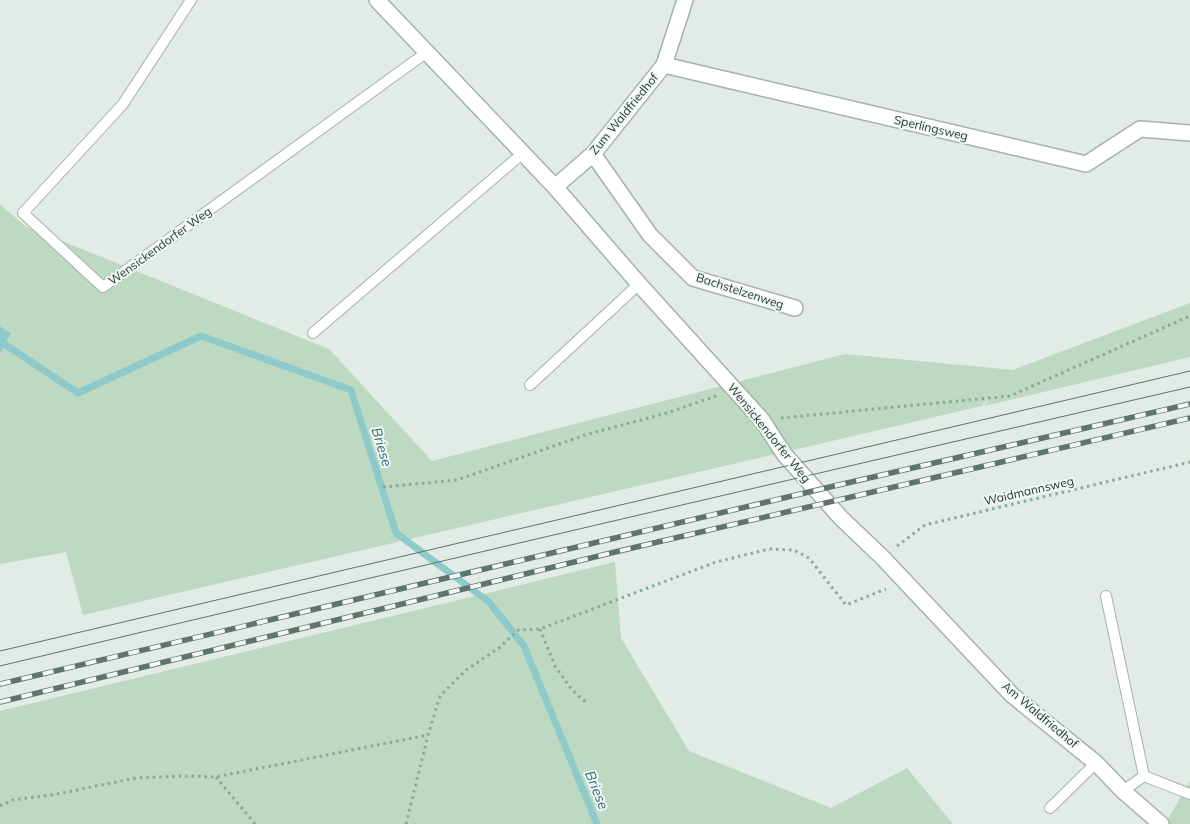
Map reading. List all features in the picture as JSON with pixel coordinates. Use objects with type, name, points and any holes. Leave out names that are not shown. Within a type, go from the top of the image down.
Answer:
[{"type":"street","name":"Wensickendorfer Weg","points":[[377,0],[555,187],[639,284],[762,420],[790,461],[841,518],[882,557]]},
{"type":"street","name":"Zum Waldfriedhof","points":[[555,187],[593,154],[664,65],[685,0]]},
{"type":"street","name":"Sperlingsweg","points":[[664,65],[1086,164],[1140,129],[1190,133]]},
{"type":"street","name":"Bachstelzenweg","points":[[593,154],[650,235],[693,278],[795,308]]},
{"type":"street","name":"Am Waldfriedhof","points":[[882,557],[1012,694],[1096,763],[1123,791],[1162,824]]},
{"type":"lane","name":"Wensickendorfer Weg","points":[[191,0],[123,104],[23,213],[103,287],[427,52]]},
{"type":"lane","points":[[313,333],[523,153]]},
{"type":"lane","points":[[530,385],[639,284]]},
{"type":"lane","points":[[1106,596],[1144,776]]},
{"type":"lane","points":[[1050,808],[1096,763]]},
{"type":"lane","points":[[1123,791],[1144,776]]},
{"type":"lane","points":[[1144,776],[1190,794]]},
{"type":"path","points":[[762,420],[1010,396],[1190,316]]},
{"type":"path","points":[[383,487],[457,480],[585,435],[668,413],[733,389]]},
{"type":"path","name":"Waidmannsweg","points":[[882,557],[925,525],[1190,462]]},
{"type":"path","points":[[406,824],[428,735],[440,696],[466,670],[500,648],[518,630],[540,629],[716,562],[769,549],[794,550],[809,558],[846,605],[906,581]]},
{"type":"path","points":[[540,629],[555,666],[572,690],[587,703]]},
{"type":"path","points":[[0,806],[13,800],[57,794],[136,778],[215,777],[428,735]]},
{"type":"path","points":[[215,777],[255,824]]},
{"type":"green space","points":[[0,204],[25,226],[329,349],[432,461],[845,354],[1013,370],[1190,303],[1190,357],[984,406],[994,392],[982,406],[83,615],[66,552],[0,564],[0,354],[11,333],[0,326]]},
{"type":"green space","points":[[615,562],[621,638],[689,751],[831,808],[907,768],[953,824],[0,824],[0,711]]},
{"type":"green space","points":[[1190,781],[1190,824],[1165,824]]},
{"type":"water","points":[[0,326],[11,333],[0,354]]},
{"type":"waterway","name":"Briese","points":[[0,341],[78,393],[201,336],[351,390],[396,533],[489,602],[524,646],[597,824]]},
{"type":"tram line","points":[[0,651],[1190,371]]},
{"type":"tram line","points":[[0,666],[1190,387]]},
{"type":"railway","points":[[0,684],[834,486],[1190,404]]},
{"type":"railway","points":[[0,702],[615,552],[1190,418]]}]
